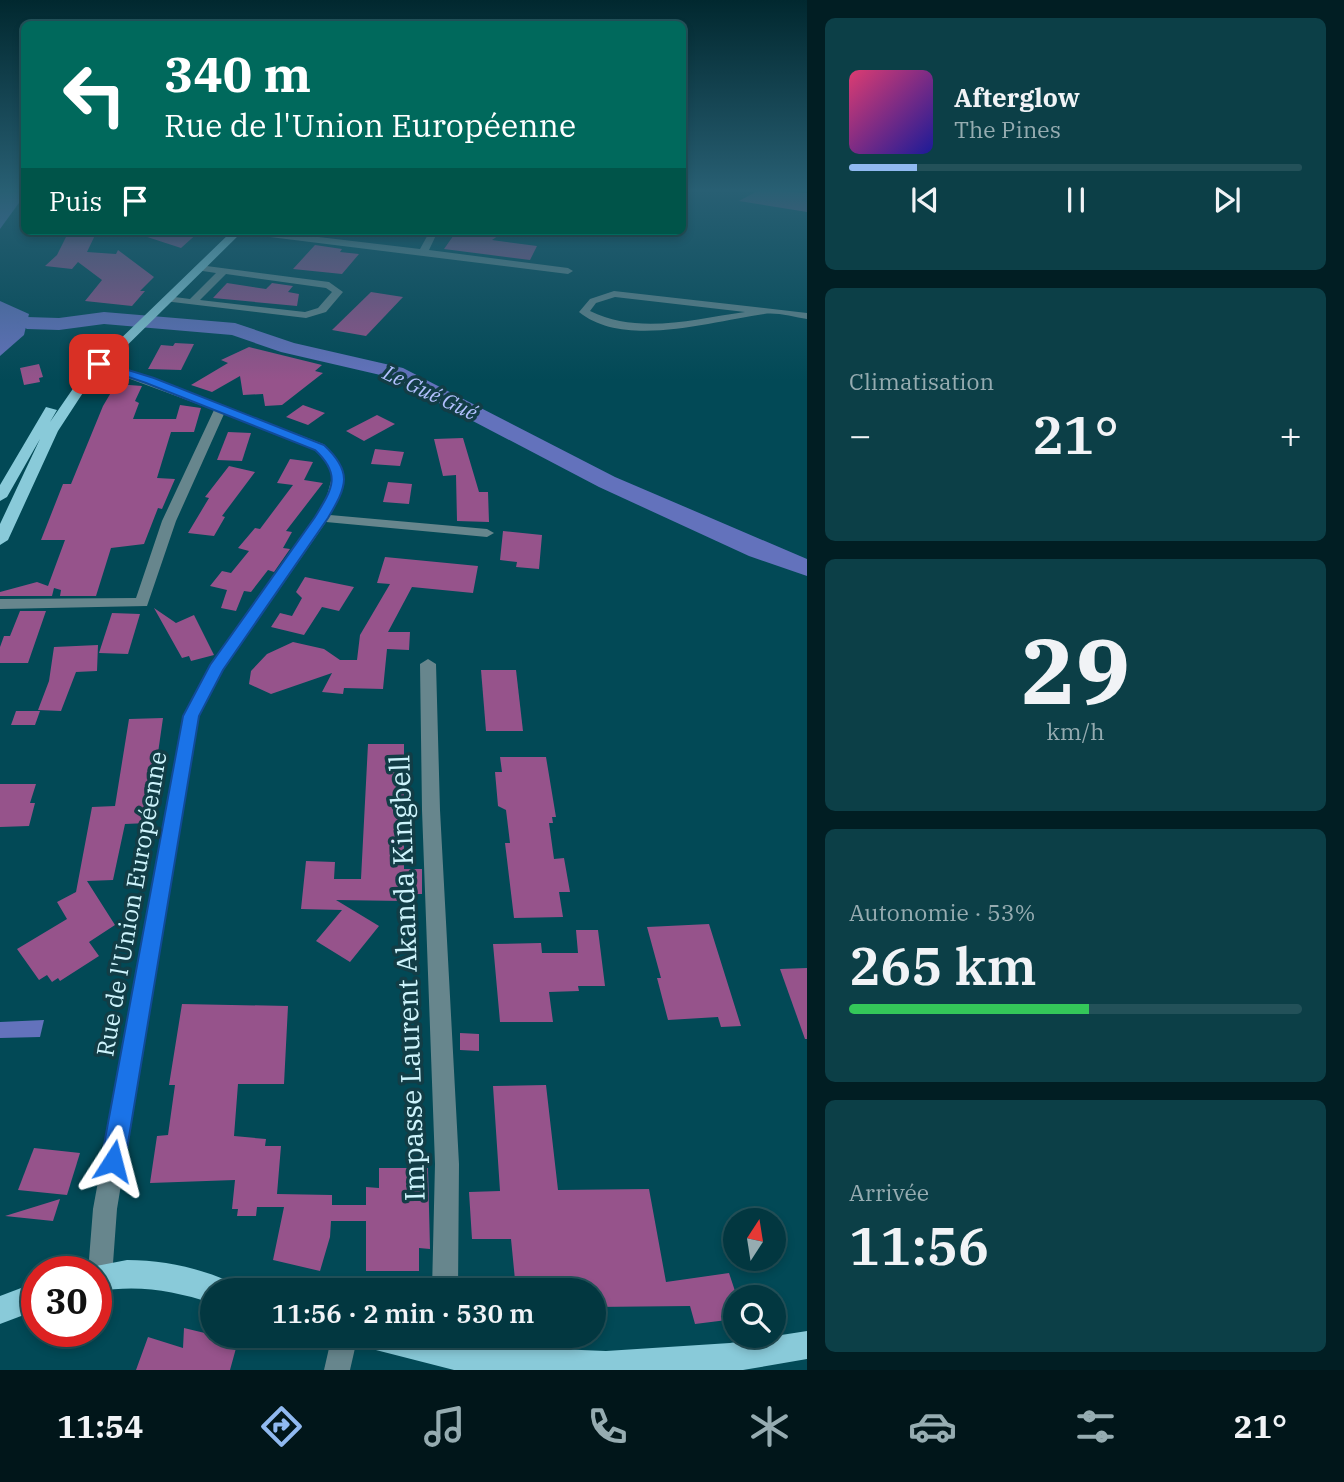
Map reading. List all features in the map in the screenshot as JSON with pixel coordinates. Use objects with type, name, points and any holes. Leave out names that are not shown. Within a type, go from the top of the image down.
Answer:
[{"type":"main road","points":[[0,497],[57,399],[117,332],[202,253]]},
{"type":"main road","points":[[0,540],[51,431],[99,364],[215,253]]},
{"type":"main road","points":[[112,1274],[148,1273],[200,1285]]},
{"type":"main road","points":[[0,1310],[21,1302]]},
{"type":"main road","points":[[457,1348],[519,1365],[638,1366],[755,1356],[807,1345]]},
{"type":"street","points":[[432,253],[568,271]]},
{"type":"street","points":[[167,299],[306,315],[322,310],[338,292],[329,285],[199,268]]},
{"type":"street","points":[[192,302],[223,272]]},
{"type":"street","points":[[759,313],[633,327],[599,322],[584,312],[593,301],[614,295],[759,313],[807,316]]},
{"type":"street","name":"Rue de l'Union Européenne","points":[[99,364],[150,380],[302,439],[329,454],[339,471],[335,496],[322,518],[216,668],[191,716],[105,1209],[100,1256]]},
{"type":"street","points":[[0,604],[142,603],[169,521],[220,409]]},
{"type":"street","points":[[322,518],[487,533]]},
{"type":"street","name":"Impasse Laurent Akanda Kingbell","points":[[428,664],[447,1150],[445,1278]]},
{"type":"street","points":[[337,1370],[342,1348]]},
{"type":"water","points":[[0,301],[29,314],[24,335],[0,356]]},
{"type":"water","points":[[44,1020],[40,1037],[0,1038],[0,1022]]},
{"type":"building","points":[[122,253],[154,277],[140,291],[145,291],[132,306],[85,301],[102,280],[78,262],[72,269],[45,266],[57,255]]},
{"type":"building","points":[[308,253],[359,254],[342,274],[293,269]]},
{"type":"building","points":[[475,253],[534,253],[530,260]]},
{"type":"building","points":[[227,283],[266,289],[272,283],[293,286],[288,292],[299,294],[297,306],[213,298]]},
{"type":"building","points":[[371,292],[403,297],[366,336],[332,330]]},
{"type":"building","points":[[175,343],[194,344],[181,370],[148,369],[161,345],[173,346]]},
{"type":"building","points":[[249,347],[322,365],[315,371],[323,373],[282,405],[265,406],[263,394],[243,395],[240,376],[212,392],[191,385],[228,363],[221,360]]},
{"type":"building","points":[[39,364],[43,377],[39,378],[40,382],[24,385],[20,368]]},
{"type":"building","points":[[116,384],[142,386],[135,401],[139,403],[133,419],[176,419],[180,405],[201,408],[194,432],[171,432],[157,478],[175,479],[162,509],[158,508],[144,544],[111,548],[96,596],[60,596],[61,590],[54,588],[52,596],[0,596],[0,592],[37,582],[48,586],[65,540],[41,540],[63,484],[71,484],[103,406]]},
{"type":"building","points":[[303,405],[325,413],[308,425],[286,417]]},
{"type":"building","points":[[377,415],[395,424],[364,441],[346,431]]},
{"type":"building","points":[[228,432],[251,433],[242,461],[217,460]]},
{"type":"building","points":[[463,438],[479,492],[488,492],[489,522],[457,521],[456,475],[443,476],[434,439]]},
{"type":"building","points":[[375,449],[404,452],[400,466],[371,464]]},
{"type":"building","points":[[290,459],[313,462],[304,480],[323,483],[286,531],[292,532],[283,548],[290,549],[274,572],[268,570],[251,592],[244,591],[236,611],[221,608],[227,590],[210,586],[222,571],[231,573],[249,551],[238,548],[255,528],[260,529],[293,485],[277,483]]},
{"type":"building","points":[[229,466],[255,472],[222,516],[225,517],[214,536],[188,533],[209,498],[205,497]]},
{"type":"building","points":[[388,482],[412,484],[409,504],[383,502]]},
{"type":"building","points":[[503,531],[542,535],[539,569],[516,567],[517,562],[500,560]]},
{"type":"building","points":[[385,557],[478,566],[473,593],[412,587],[388,632],[410,632],[409,650],[387,649],[383,689],[344,688],[343,694],[322,692],[332,673],[271,694],[249,684],[251,671],[267,654],[293,642],[324,649],[340,660],[357,660],[360,635],[390,584],[377,583]]},
{"type":"building","points":[[305,577],[354,587],[339,611],[322,607],[304,635],[271,627],[280,613],[292,616],[302,598],[296,592]]},
{"type":"building","points":[[154,608],[176,623],[194,615],[214,655],[191,661],[189,656],[182,658]]},
{"type":"building","points":[[20,611],[46,611],[28,663],[0,663],[0,647],[4,636],[10,636]]},
{"type":"building","points":[[112,613],[140,614],[128,654],[99,653]]},
{"type":"building","points":[[98,645],[97,671],[76,672],[61,711],[38,710],[49,681],[54,647]]},
{"type":"building","points":[[481,670],[516,670],[523,731],[486,731]]},
{"type":"building","points":[[16,711],[40,711],[35,725],[11,725]]},
{"type":"building","points":[[163,718],[148,823],[125,824],[113,880],[87,881],[115,925],[89,942],[99,956],[60,981],[58,978],[52,982],[47,975],[39,980],[17,949],[67,919],[57,902],[76,892],[92,807],[115,806],[129,719]]},
{"type":"building","points":[[368,744],[404,744],[404,869],[422,869],[422,894],[403,894],[403,901],[336,900],[379,926],[350,962],[316,941],[342,910],[301,909],[306,861],[335,862],[334,879],[361,879]]},
{"type":"building","points":[[500,757],[546,757],[556,817],[552,817],[553,823],[549,823],[554,859],[564,858],[570,892],[559,892],[563,917],[514,918],[505,843],[510,843],[506,810],[498,806],[495,772],[502,772]]},
{"type":"building","points":[[0,784],[36,784],[30,803],[35,803],[29,826],[0,827]]},
{"type":"building","points":[[709,924],[741,1026],[721,1027],[718,1017],[668,1020],[657,978],[661,978],[647,927]]},
{"type":"building","points":[[576,930],[598,930],[605,986],[578,986],[579,991],[549,992],[553,1022],[500,1022],[493,944],[541,943],[542,953],[578,953]]},
{"type":"building","points":[[807,968],[807,1039],[805,1039],[780,969]]},
{"type":"building","points":[[182,1004],[288,1006],[284,1084],[238,1084],[234,1136],[266,1139],[265,1146],[281,1146],[277,1194],[332,1195],[332,1205],[366,1205],[366,1187],[379,1188],[379,1168],[428,1168],[430,1249],[419,1248],[419,1271],[366,1271],[366,1221],[331,1221],[330,1237],[320,1271],[273,1260],[284,1207],[257,1207],[256,1216],[237,1216],[238,1209],[232,1209],[235,1180],[150,1183],[157,1136],[168,1135],[175,1085],[169,1085]]},
{"type":"building","points":[[460,1033],[479,1034],[479,1051],[460,1050]]},
{"type":"building","points":[[546,1085],[558,1190],[649,1189],[666,1282],[729,1273],[733,1285],[723,1285],[723,1320],[695,1324],[690,1306],[606,1307],[606,1278],[515,1278],[511,1239],[472,1239],[469,1192],[500,1191],[493,1086]]},
{"type":"building","points":[[34,1148],[80,1153],[67,1195],[18,1190]]},
{"type":"building","points":[[60,1199],[53,1221],[5,1216]]},
{"type":"building","points":[[184,1328],[200,1332],[200,1348],[236,1348],[230,1370],[136,1370],[148,1337],[183,1348]]},
{"type":"waterway","name":"Le Gué Gué","points":[[27,323],[59,324],[104,318],[235,329],[288,348],[396,372],[607,482],[758,550],[807,568]]},
{"type":"route","points":[[99,364],[150,380],[302,439],[329,454],[339,471],[335,496],[322,518],[216,668],[191,716],[113,1161]]}]
